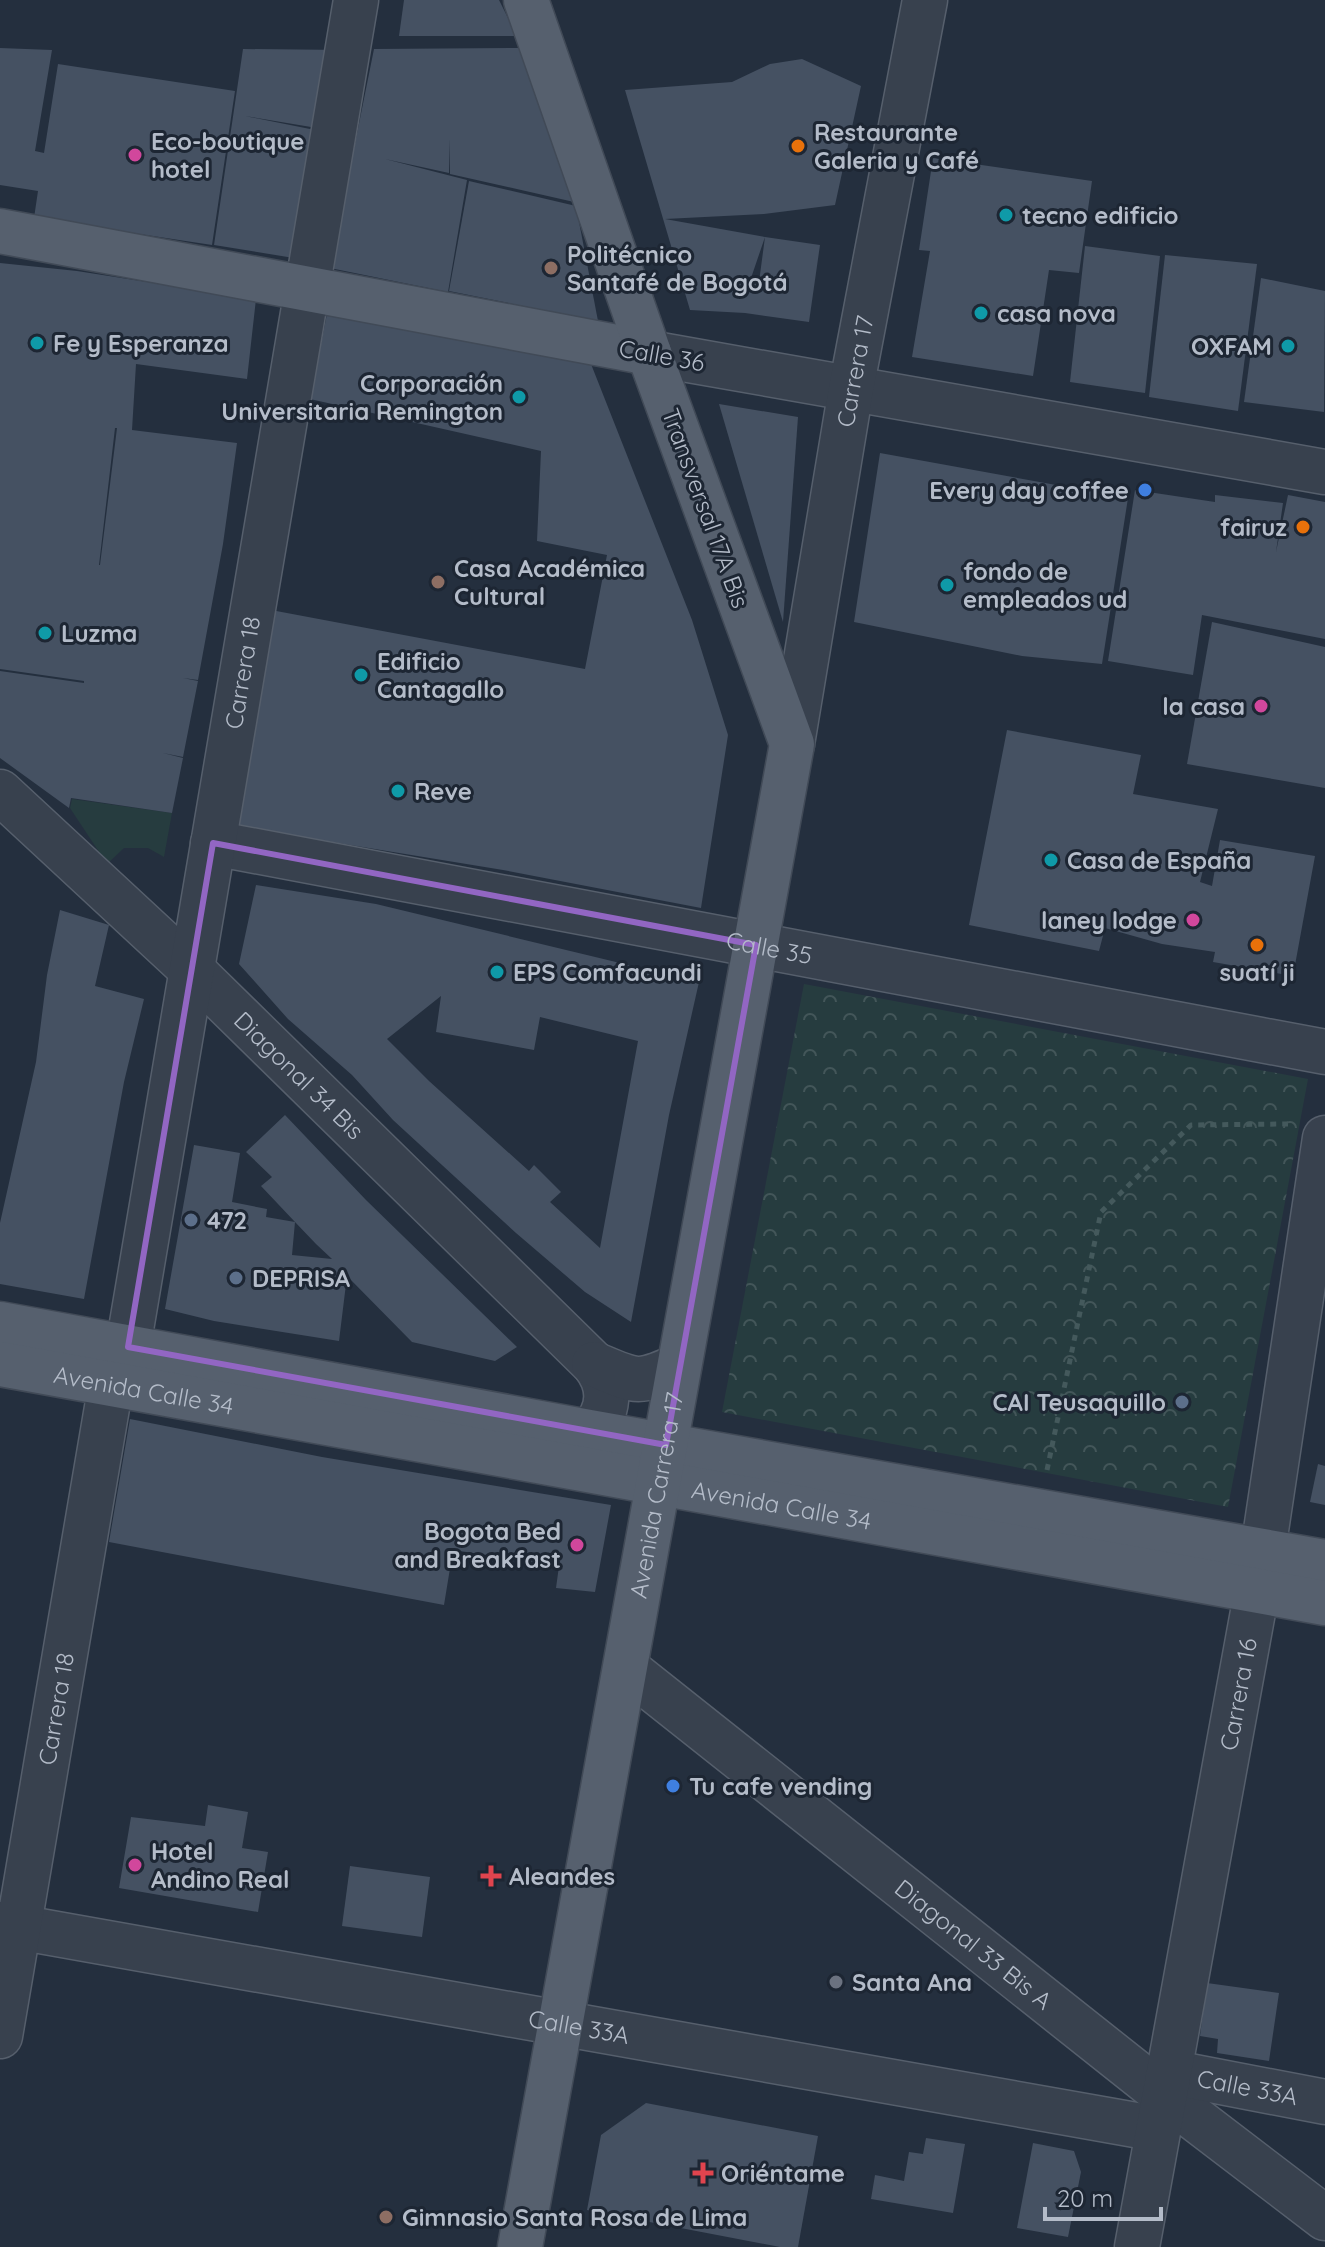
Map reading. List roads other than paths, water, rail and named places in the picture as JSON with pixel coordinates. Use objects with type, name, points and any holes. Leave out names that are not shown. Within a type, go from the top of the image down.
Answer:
[{"type":"main road","name":"Transversal 17A Bis","points":[[526,0],[649,353],[792,744]]},
{"type":"main road","name":"Calle 36","points":[[0,231],[649,353]]},
{"type":"main road","name":"Avenida Carrera 17","points":[[520,2247],[792,744]]},
{"type":"main road","name":"Avenida Calle 34","points":[[0,1324],[119,1365],[1260,1571],[1325,1562]]},
{"type":"main road","name":"Avenida Calle 34","points":[[0,1364],[119,1365],[589,1432],[662,1463],[1038,1512],[1260,1571],[1325,1603]]},
{"type":"street","name":"Carrera 18","points":[[0,2036],[9,1926],[119,1365],[192,970],[356,0]]},
{"type":"street","name":"Carrera 17","points":[[792,744],[851,389],[925,0]]},
{"type":"street","name":"Calle 36","points":[[649,353],[1325,472]]},
{"type":"street","name":"Diagonal 34 Bis","points":[[0,792],[192,970],[594,1364],[606,1386],[607,1404],[601,1419],[589,1432]]},
{"type":"street","name":"Calle 35","points":[[213,843],[1325,1052]]},
{"type":"street","name":"Carrera 16","points":[[1137,2247],[1260,1571],[1310,1131]]},
{"type":"street","name":"Diagonal 34 Bis","points":[[594,1364],[629,1379],[642,1381],[679,1366]]},
{"type":"street","name":"Diagonal 33 Bis A","points":[[626,1668],[1164,2099],[1325,2218]]},
{"type":"street","name":"Calle 33A","points":[[9,1926],[561,2023],[1164,2099],[1325,2102]]},
{"type":"place","name":"Restaurante Galeria y Café","points":[[798,146]]},
{"type":"place","name":"Eco-boutique hotel","points":[[135,155]]},
{"type":"place","name":"tecno edificio","points":[[1006,215]]},
{"type":"place","name":"Politécnico Santafé de Bogotá","points":[[551,268]]},
{"type":"place","name":"casa nova","points":[[981,313]]},
{"type":"place","name":"Fe y Esperanza","points":[[37,343]]},
{"type":"place","name":"OXFAM","points":[[1288,346]]},
{"type":"place","name":"Corporación Universitaria Remington","points":[[519,397]]},
{"type":"place","name":"Every day coffee","points":[[1145,490]]},
{"type":"place","name":"fairuz","points":[[1303,527]]},
{"type":"place","name":"Casa Académica Cultural","points":[[438,582]]},
{"type":"place","name":"fondo de empleados ud","points":[[947,585]]},
{"type":"place","name":"Luzma","points":[[45,633]]},
{"type":"place","name":"Edificio Cantagallo","points":[[361,675]]},
{"type":"place","name":"la casa","points":[[1261,706]]},
{"type":"place","name":"Reve","points":[[398,791]]},
{"type":"place","name":"Casa de España","points":[[1051,860]]},
{"type":"place","name":"laney lodge","points":[[1193,920]]},
{"type":"place","name":"suatí ji","points":[[1257,945]]},
{"type":"place","name":"EPS Comfacundi","points":[[497,972]]},
{"type":"place","name":"472","points":[[191,1220]]},
{"type":"place","name":"DEPRISA","points":[[236,1278]]},
{"type":"place","name":"CAI Teusaquillo","points":[[1182,1402]]},
{"type":"place","name":"Bogota Bed and Breakfast","points":[[577,1545]]},
{"type":"place","name":"Tu cafe vending","points":[[673,1786]]},
{"type":"place","name":"Hotel Andino Real","points":[[135,1865]]},
{"type":"place","name":"Aleandes","points":[[491,1876]]},
{"type":"place","name":"Santa Ana","points":[[836,1982]]},
{"type":"place","name":"Oriéntame","points":[[703,2173]]},
{"type":"place","name":"Gimnasio Santa Rosa de Lima","points":[[386,2217]]}]
